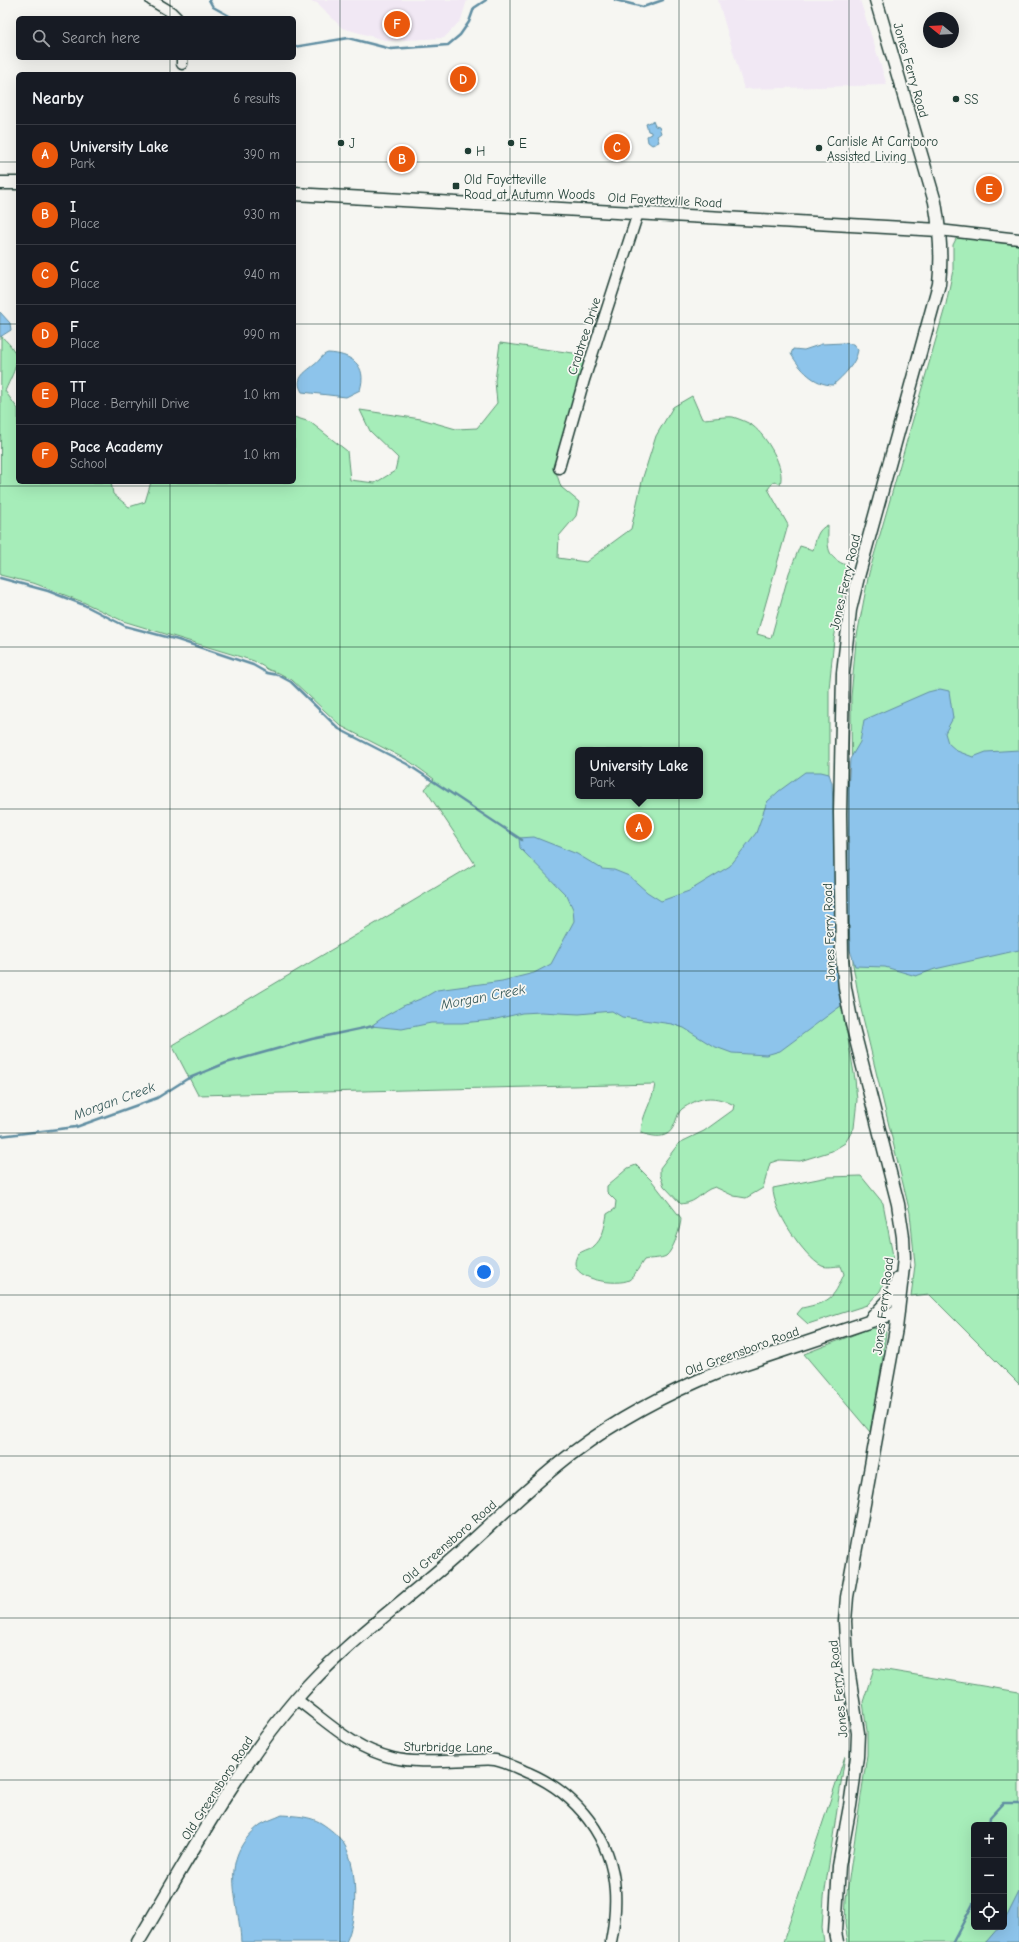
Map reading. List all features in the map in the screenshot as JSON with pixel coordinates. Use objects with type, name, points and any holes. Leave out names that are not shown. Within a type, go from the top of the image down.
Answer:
[{"type":"street","points":[[150,0],[171,12],[175,16]]},
{"type":"street","name":"Jones Ferry Road","points":[[836,1942],[835,1932],[839,1866],[850,1806],[858,1733],[847,1662],[847,1597],[898,1312],[904,1258],[904,1237],[898,1204],[852,1024],[845,988],[842,957],[840,813],[843,673],[850,610],[939,284],[940,230],[936,202],[876,0]]},
{"type":"street","points":[[0,183],[16,183]]},
{"type":"street","name":"Old Fayetteville Road","points":[[296,194],[940,230]]},
{"type":"street","name":"Crabtree Drive","points":[[559,468],[584,380],[638,213]]},
{"type":"street","points":[[940,230],[1019,239]]},
{"type":"street","points":[[868,1322],[880,1311],[893,1293],[904,1258]]},
{"type":"street","name":"Old Greensboro Road","points":[[138,1942],[245,1765],[296,1699],[349,1646],[444,1567],[558,1465],[604,1431],[650,1403],[719,1372],[898,1312]]},
{"type":"street","name":"Sturbridge Lane","points":[[296,1699],[322,1718],[340,1734],[371,1752],[394,1758],[412,1760],[496,1760],[539,1778],[562,1792],[574,1802],[593,1825],[604,1846],[612,1869],[616,1892],[611,1942]]},
{"type":"shaded area","points":[[307,0],[467,0],[461,20],[444,38],[388,41],[342,28],[317,3]]},
{"type":"shaded area","points":[[718,0],[860,0],[887,85],[744,89]]},
{"type":"green space","points":[[957,237],[1019,245],[1019,1384],[929,1294],[911,1296],[915,1265],[910,1213],[860,1005],[853,965],[851,697],[856,641],[869,573],[946,304],[953,270],[953,245]]},
{"type":"green space","points":[[1,336],[9,343],[16,356],[15,368],[5,391],[16,406],[16,484],[111,484],[113,494],[129,507],[145,502],[150,484],[296,484],[296,418],[310,422],[347,451],[350,480],[375,483],[395,471],[398,458],[370,431],[360,410],[421,419],[456,429],[477,428],[497,403],[495,381],[500,343],[588,355],[554,466],[561,487],[579,502],[576,516],[559,536],[558,558],[586,562],[631,529],[643,477],[656,436],[673,407],[692,396],[702,419],[733,417],[751,425],[764,437],[778,461],[781,477],[780,484],[774,481],[768,489],[788,525],[757,634],[771,638],[789,573],[800,546],[813,550],[821,529],[828,525],[829,551],[835,559],[848,566],[834,639],[829,689],[829,944],[838,1008],[842,1005],[855,1079],[857,1100],[854,1128],[845,1143],[832,1151],[800,1161],[779,1160],[770,1163],[763,1188],[746,1198],[734,1196],[715,1187],[706,1191],[692,1201],[681,1204],[664,1186],[660,1175],[660,1168],[679,1143],[704,1131],[733,1110],[734,1105],[723,1100],[712,1098],[701,1099],[681,1110],[671,1131],[662,1136],[656,1136],[641,1133],[643,1121],[655,1084],[198,1095],[172,1045],[475,864],[425,789],[434,779],[409,761],[341,726],[292,680],[279,673],[269,670],[254,661],[123,621],[83,602],[36,584],[0,575]]},
{"type":"green space","points":[[636,1165],[652,1181],[681,1218],[674,1244],[666,1256],[644,1260],[631,1278],[623,1282],[607,1282],[582,1274],[577,1269],[575,1263],[578,1254],[596,1244],[603,1232],[607,1214],[615,1209],[616,1201],[607,1192],[607,1186],[628,1168]]},
{"type":"green space","points":[[861,1176],[883,1203],[893,1256],[888,1274],[880,1291],[867,1305],[808,1324],[797,1314],[802,1308],[818,1304],[833,1295],[844,1274],[841,1266],[822,1266],[815,1261],[798,1243],[783,1220],[774,1197],[773,1188],[828,1177]]},
{"type":"green space","points":[[871,1328],[880,1329],[886,1332],[870,1432],[804,1354]]},
{"type":"green space","points":[[874,1668],[1019,1692],[1019,1942],[848,1942],[845,1924],[846,1899],[867,1755],[867,1731],[863,1702]]},
{"type":"green space","points":[[845,1756],[824,1897],[822,1928],[824,1942],[783,1942]]},
{"type":"water","points":[[653,121],[655,126],[659,127],[661,133],[657,136],[659,142],[652,145],[648,142],[647,136],[651,134],[651,132],[648,131],[646,124]]},
{"type":"water","points":[[0,312],[10,323],[11,330],[0,337]]},
{"type":"water","points":[[822,344],[853,344],[858,350],[857,355],[855,360],[841,378],[833,385],[820,382],[808,375],[791,354],[793,349],[804,350]]},
{"type":"water","points":[[328,353],[344,356],[356,362],[362,374],[360,390],[346,397],[302,392],[299,383],[301,377]]},
{"type":"water","points":[[940,689],[949,691],[953,718],[945,733],[948,743],[957,751],[973,757],[986,752],[1019,750],[1019,950],[935,969],[916,976],[885,967],[855,966],[850,950],[849,916],[837,920],[842,1005],[780,1051],[766,1055],[732,1053],[713,1046],[684,1028],[672,1024],[622,1017],[612,1011],[579,1014],[541,1012],[522,1013],[492,1020],[462,1023],[431,1023],[402,1029],[371,1026],[403,1006],[425,997],[437,990],[502,981],[534,973],[551,964],[574,921],[573,909],[567,896],[520,848],[519,838],[534,837],[577,854],[602,869],[614,870],[629,876],[647,892],[661,901],[689,891],[730,866],[756,833],[767,802],[805,772],[821,772],[829,774],[832,783],[836,871],[849,870],[848,792],[850,759],[860,742],[864,720],[928,692]]},
{"type":"water","points":[[282,1815],[302,1817],[317,1821],[334,1832],[344,1844],[352,1865],[355,1892],[353,1920],[346,1942],[241,1942],[234,1880],[235,1866],[239,1852],[247,1838],[260,1825]]},
{"type":"water","points":[[1019,1892],[1019,1942],[986,1942],[996,1930],[1007,1930],[1007,1916]]},
{"type":"waterway","points":[[209,0],[213,7],[229,16]]},
{"type":"waterway","points":[[296,47],[348,38],[391,49],[448,45],[460,35],[469,22],[474,8],[486,0]]},
{"type":"waterway","points":[[615,0],[643,7],[663,0]]},
{"type":"waterway","points":[[0,578],[48,591],[84,605],[125,626],[178,640],[253,665],[267,673],[278,675],[291,682],[339,729],[407,764],[522,840]]},
{"type":"waterway","name":"Morgan Creek","points":[[0,1136],[76,1127],[157,1098],[187,1079],[226,1063],[312,1039],[373,1026]]},
{"type":"waterway","points":[[989,1822],[990,1817],[1003,1803],[1019,1803]]},
{"type":"waterway","points":[[953,1942],[971,1908]]},
{"type":"place","name":"Pace Academy","points":[[397,24]]},
{"type":"place","name":"F","points":[[463,79]]},
{"type":"place","name":"SS","points":[[956,99]]},
{"type":"place","name":"J","points":[[341,143]]},
{"type":"place","name":"E","points":[[511,143]]},
{"type":"place","name":"C","points":[[617,147]]},
{"type":"place","name":"Carlisle At Carrboro Assisted Living","points":[[819,148]]},
{"type":"place","name":"H","points":[[468,151]]},
{"type":"place","name":"I","points":[[402,159]]},
{"type":"place","name":"Old Fayetteville Road at Autumn Woods","points":[[456,186]]},
{"type":"place","name":"TT","points":[[989,189]]},
{"type":"place","name":"University Lake","points":[[639,827]]}]
